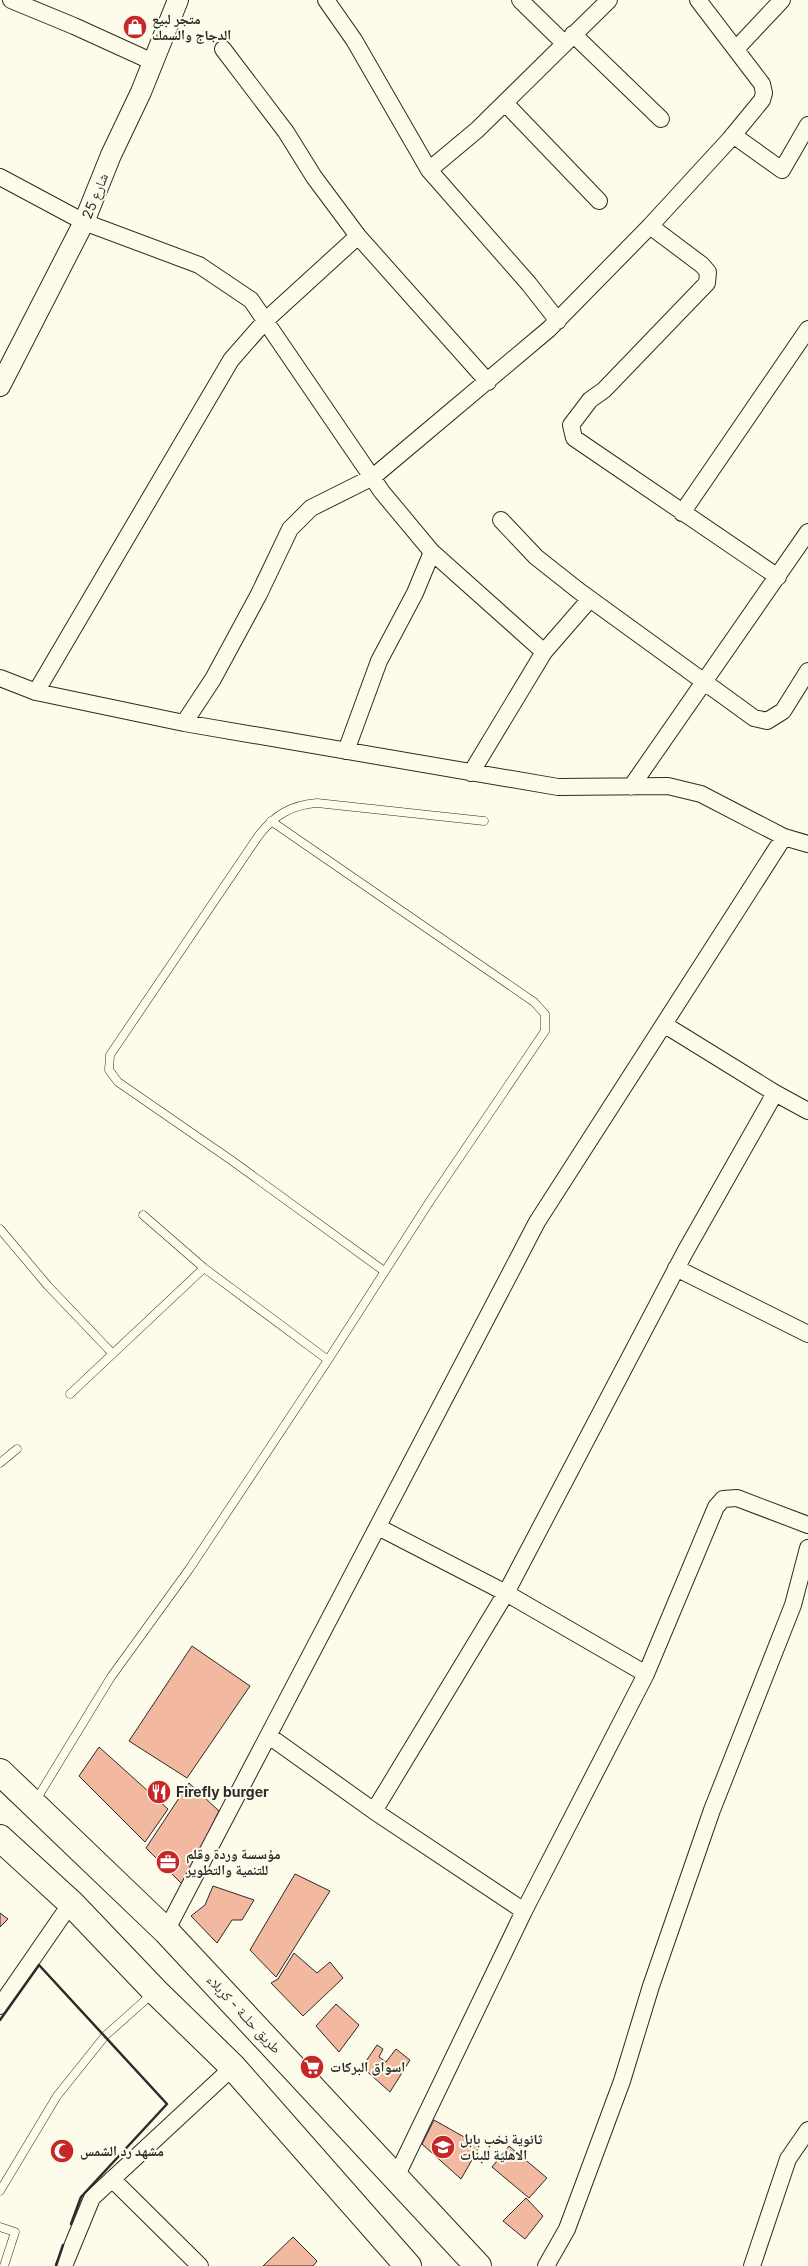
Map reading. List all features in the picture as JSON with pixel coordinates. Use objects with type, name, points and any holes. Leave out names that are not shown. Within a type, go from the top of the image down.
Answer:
[{"type":"main road","name":"طريق حلــة - كربلاء","points":[[0,1772],[166,1931],[478,2266]]},
{"type":"main road","points":[[0,1838],[71,1903],[155,1991],[234,2067],[401,2264]]},
{"type":"street","points":[[11,0],[153,62]]},
{"type":"street","name":"شارع 25","points":[[0,386],[7,358],[84,222],[178,0]]},
{"type":"street","points":[[326,0],[354,40],[429,170],[558,321]]},
{"type":"street","points":[[520,0],[569,39],[661,119]]},
{"type":"street","points":[[429,170],[505,103],[609,0]]},
{"type":"street","points":[[184,723],[213,679],[250,611],[290,529],[312,508],[374,478],[558,321],[650,226],[733,135],[762,100],[764,93],[762,84],[698,0]]},
{"type":"street","points":[[736,50],[782,0]]},
{"type":"street","points":[[223,48],[286,132],[314,176],[358,236],[488,382]]},
{"type":"street","points":[[505,103],[598,201]]},
{"type":"street","points":[[733,135],[782,170],[808,125]]},
{"type":"street","points":[[0,177],[84,222],[199,265],[251,300],[382,492],[432,552],[544,652]]},
{"type":"street","points":[[650,226],[702,265],[708,272],[706,283],[604,390],[590,400],[571,425],[574,438],[778,577]]},
{"type":"street","points":[[36,692],[231,360],[266,320],[358,236]]},
{"type":"street","points":[[682,513],[808,329]]},
{"type":"street","points":[[501,520],[536,557],[590,599],[754,718],[767,721],[784,711],[808,671]]},
{"type":"street","points":[[630,787],[808,532]]},
{"type":"street","points":[[346,752],[379,661],[415,593],[432,552]]},
{"type":"street","points":[[471,773],[544,652],[590,599]]},
{"type":"street","points":[[0,678],[36,692],[184,723],[471,773],[558,787],[668,786],[701,794],[784,837],[808,844]]},
{"type":"street","points":[[166,1931],[537,1222],[784,837]]},
{"type":"street","points":[[665,1025],[775,1093],[808,1111]]},
{"type":"street","points":[[374,1811],[506,1593],[676,1268],[775,1093]]},
{"type":"street","points":[[676,1268],[808,1334]]},
{"type":"street","points":[[396,2177],[524,1911],[646,1674],[716,1508],[723,1499],[737,1498],[808,1525]]},
{"type":"street","points":[[378,1527],[506,1593],[646,1674]]},
{"type":"street","points":[[546,2266],[566,2229],[619,2090],[651,1986],[712,1810],[801,1606],[808,1548]]},
{"type":"street","points":[[269,1736],[374,1811],[524,1911]]},
{"type":"street","points":[[0,2006],[71,1903]]},
{"type":"street","points":[[64,2266],[92,2198],[234,2067]]},
{"type":"street","points":[[752,2266],[788,2159],[808,2130]]},
{"type":"street","points":[[112,2179],[200,2266]]},
{"type":"lane","points":[[384,1271],[231,1160],[118,1082],[109,1070],[108,1063],[114,1049],[245,856],[271,821],[290,808],[303,804],[317,803],[484,821]]},
{"type":"lane","points":[[34,1804],[111,1677],[190,1568],[328,1360],[384,1271],[540,1038],[546,1022],[545,1014],[534,1002],[271,821]]},
{"type":"lane","points":[[142,1216],[204,1268],[328,1360]]},
{"type":"lane","points":[[0,1228],[54,1292],[112,1353]]},
{"type":"lane","points":[[70,1394],[204,1268]]},
{"type":"lane","points":[[0,1463],[17,1449]]},
{"type":"lane","points":[[0,2191],[57,2096],[105,2036],[155,1991]]},
{"type":"lane","points":[[0,2227],[14,2232],[4,2266]]},
{"type":"building","points":[[192,1646],[250,1686],[187,1778],[129,1741]]},
{"type":"building","points":[[99,1747],[168,1809],[145,1842],[79,1776]]},
{"type":"building","points":[[189,1783],[219,1811],[183,1885],[146,1848]]},
{"type":"building","points":[[295,1874],[330,1891],[276,1977],[250,1950]]},
{"type":"building","points":[[213,1886],[254,1900],[242,1920],[232,1920],[217,1943],[191,1916],[205,1905]]},
{"type":"building","points":[[0,1913],[8,1919],[0,1927]]},
{"type":"building","points":[[294,1953],[317,1973],[330,1962],[343,1978],[303,2016],[271,1983],[278,1979]]},
{"type":"building","points":[[336,2004],[359,2025],[339,2052],[316,2026]]},
{"type":"building","points":[[377,2045],[383,2049],[379,2057],[386,2062],[396,2049],[410,2060],[390,2092],[362,2067]]},
{"type":"building","points":[[434,2120],[480,2146],[461,2179],[422,2144]]},
{"type":"building","points":[[509,2146],[547,2178],[529,2198],[492,2167]]},
{"type":"building","points":[[526,2198],[543,2216],[525,2239],[503,2221]]},
{"type":"building","points":[[293,2237],[317,2261],[313,2266],[263,2266]]},
{"type":"wall","points":[[0,2020],[39,1965],[167,2104],[81,2197],[71,2224]]},
{"type":"wall","points":[[56,2266],[63,2245]]},
{"type":"place","name":"متجر لبيع الدجاج والسمك","points":[[135,27]]},
{"type":"place","name":"Firefly burger","points":[[159,1792]]},
{"type":"place","name":"مؤسسة وردة وقلم للتنمية والتطوير","points":[[168,1862]]},
{"type":"place","name":"اسواق البركات","points":[[312,2067]]},
{"type":"place","name":"ثانوية نخب بابل الاهلية للبنات","points":[[443,2147]]},
{"type":"place","name":"مشهد رد الشمس","points":[[62,2151]]}]
